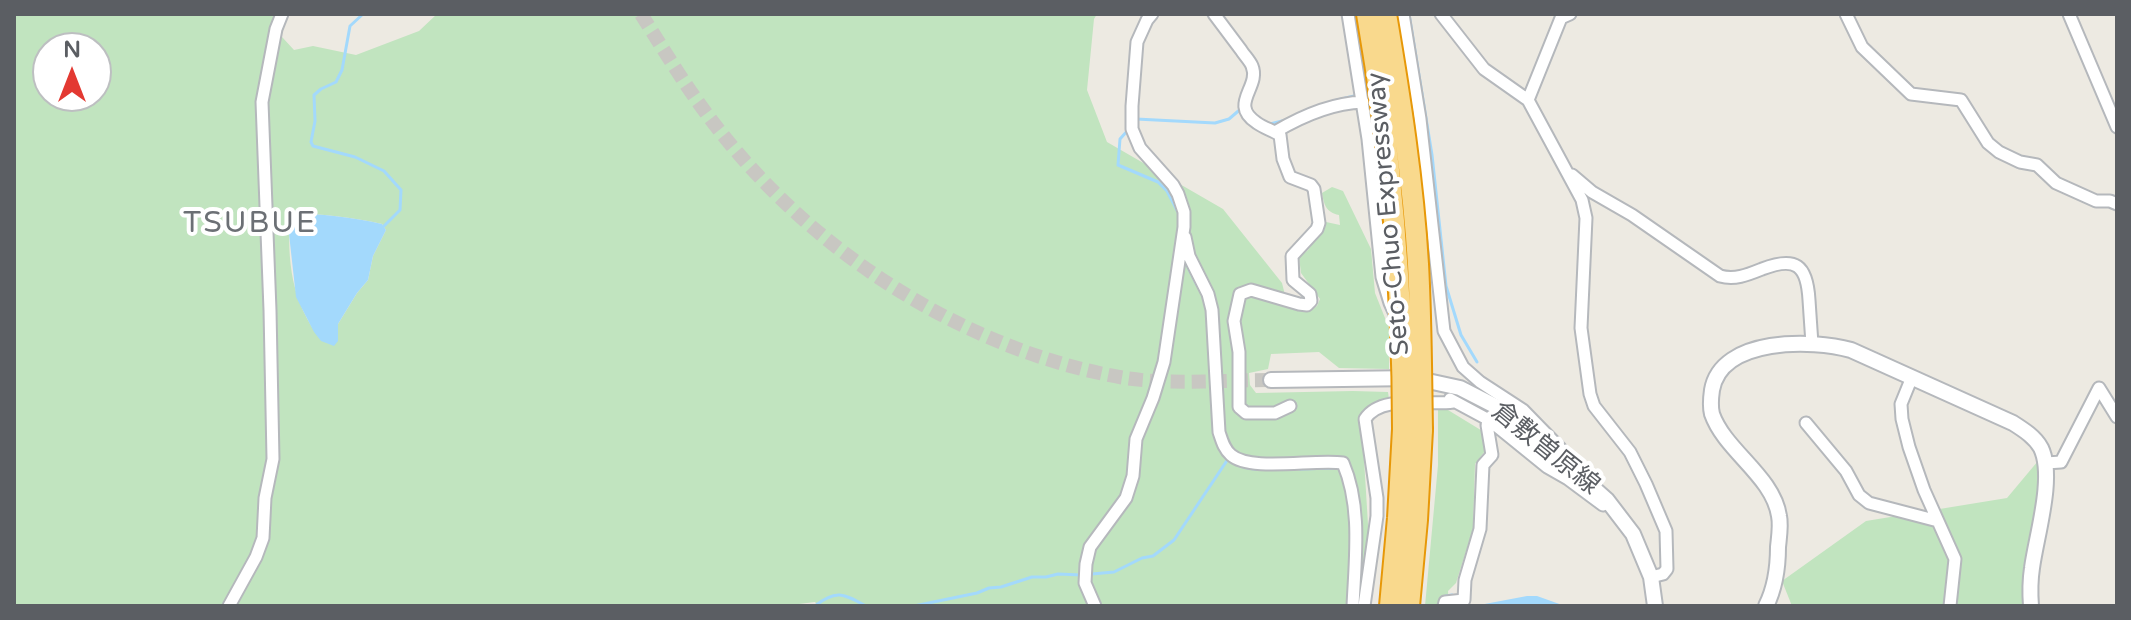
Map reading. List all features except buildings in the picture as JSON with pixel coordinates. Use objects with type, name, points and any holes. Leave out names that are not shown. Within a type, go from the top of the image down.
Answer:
[{"type":"highway","name":"Seto-Chuo Expressway","points":[[1367,14],[1391,183],[1412,429],[1417,520],[1409,606]]},
{"type":"highway","name":"Seto-Chuo Expressway","points":[[1386,14],[1410,181],[1421,342],[1390,606]]},
{"type":"street","points":[[229,606],[263,538],[265,498],[273,459],[262,102],[276,29],[282,14]]},
{"type":"street","points":[[1095,606],[1085,583],[1090,547],[1126,498],[1133,476],[1136,439],[1164,362],[1183,233],[1184,212],[1178,194],[1140,148],[1132,129],[1137,42],[1152,14]]},
{"type":"street","points":[[1214,14],[1253,67],[1252,84],[1244,98],[1249,116],[1280,135],[1283,159],[1290,177],[1314,189],[1319,223],[1292,256],[1293,280],[1310,294],[1311,301],[1307,305],[1299,304],[1245,291],[1240,294],[1234,321],[1239,352],[1239,407],[1246,413],[1275,413],[1290,406]]},
{"type":"street","points":[[1348,14],[1363,102],[1382,277],[1390,303],[1428,372]]},
{"type":"street","points":[[1403,14],[1422,134],[1444,331],[1463,367],[1530,417],[1560,448],[1571,468]]},
{"type":"street","points":[[1441,14],[1484,69],[1528,100],[1582,200],[1586,218],[1581,328],[1594,406],[1630,452],[1666,531],[1667,569],[1663,574],[1651,577]]},
{"type":"street","points":[[1528,100],[1561,18],[1570,14]]},
{"type":"street","points":[[1846,14],[1862,47],[1911,94],[1961,100],[1988,143],[1999,152],[2020,162],[2037,165],[2056,183],[2096,201],[2117,204]]},
{"type":"street","points":[[2069,14],[2117,127]]},
{"type":"street","points":[[1275,132],[1316,111],[1363,102]]},
{"type":"street","points":[[1568,172],[1592,192],[1632,215],[1720,276],[1742,276],[1778,263],[1798,266],[1808,280],[1812,344]]},
{"type":"street","points":[[1183,233],[1189,256],[1208,294],[1212,310],[1219,432],[1223,446],[1239,460],[1252,464],[1343,463],[1350,481],[1356,530],[1353,606]]},
{"type":"street","points":[[1766,606],[1773,589],[1780,516],[1765,485],[1722,432],[1712,414],[1712,386],[1718,371],[1744,353],[1765,347],[1812,344],[1851,350],[2013,423],[2030,434],[2040,447],[2046,463],[2046,486],[2031,571],[2031,606]]},
{"type":"street","points":[[1912,377],[1901,404],[1902,419],[1924,490],[1955,559],[1950,606]]},
{"type":"street","name":"倉敷曽原線","points":[[1271,380],[1414,378],[1460,388],[1497,407],[1607,500],[1633,534],[1651,577],[1655,606]]},
{"type":"street","points":[[2046,463],[2061,462],[2099,388],[2117,417]]},
{"type":"street","points":[[1364,606],[1377,516],[1365,419],[1370,411],[1386,404],[1452,400],[1490,422],[1535,458],[1620,517]]},
{"type":"street","points":[[1452,603],[1465,580],[1480,529],[1483,465],[1492,450],[1487,425],[1490,422]]},
{"type":"street","points":[[1806,423],[1846,471],[1859,495],[1869,503],[1938,521]]},
{"type":"green space","points":[[14,14],[275,14],[271,25],[294,50],[313,46],[356,55],[419,31],[437,14],[1097,14],[1087,90],[1107,142],[1223,209],[1282,283],[1288,307],[1311,310],[1317,306],[1320,299],[1301,273],[1299,257],[1308,250],[1326,222],[1340,225],[1339,215],[1326,207],[1322,193],[1332,187],[1343,191],[1371,249],[1375,293],[1389,328],[1389,369],[1339,368],[1319,352],[1271,354],[1268,369],[1249,373],[1250,385],[1256,393],[1388,392],[1389,399],[1358,417],[1369,541],[1357,606],[818,606],[815,602],[800,606],[14,606]],"holes":[[[290,213],[382,224],[386,230],[373,256],[368,280],[338,324],[322,341],[297,296],[289,248]]]},
{"type":"green space","points":[[1438,408],[1448,410],[1484,432],[1485,451],[1475,464],[1473,529],[1456,583],[1448,591],[1449,606],[1425,606],[1438,465]]},
{"type":"green space","points":[[2038,461],[2041,484],[2026,606],[1792,606],[1782,581],[1866,521],[2007,498]]},
{"type":"water","points":[[290,213],[359,219],[382,224],[386,230],[373,256],[368,280],[338,324],[338,341],[334,346],[321,341],[314,332],[296,297],[289,234]]},
{"type":"water","points":[[1537,596],[1565,606],[1474,606]]},
{"type":"waterway","points":[[363,14],[350,26],[342,70],[336,82],[314,95],[315,121],[311,142],[313,146],[355,157],[384,171],[401,190],[400,210],[381,229]]},
{"type":"waterway","points":[[1409,14],[1432,155],[1446,286],[1461,335],[1477,362]]},
{"type":"waterway","points":[[1333,101],[1354,96]]},
{"type":"waterway","points":[[1136,119],[1215,123],[1229,119],[1243,107]]},
{"type":"waterway","points":[[1270,124],[1286,120]]},
{"type":"waterway","points":[[1128,130],[1120,139],[1118,165],[1158,182],[1167,191],[1179,214]]},
{"type":"waterway","points":[[1188,267],[1197,285]]},
{"type":"waterway","points":[[1227,459],[1245,467],[1277,469]]},
{"type":"waterway","points":[[1092,574],[1114,572],[1153,556],[1174,540],[1228,459]]},
{"type":"waterway","points":[[1300,469],[1333,468]]},
{"type":"waterway","points":[[914,606],[977,593],[1032,577],[1081,575]]},
{"type":"waterway","points":[[815,606],[835,595],[866,606]]},
{"type":"waterway","points":[[1437,606],[1446,596],[1452,595]]},
{"type":"tunnel","points":[[641,14],[701,106],[762,179],[805,221],[852,259],[902,292],[955,322],[1010,346],[1067,365],[1143,380],[1271,380]]},
{"type":"district","name":"TSUBUE","points":[[250,224]]}]
